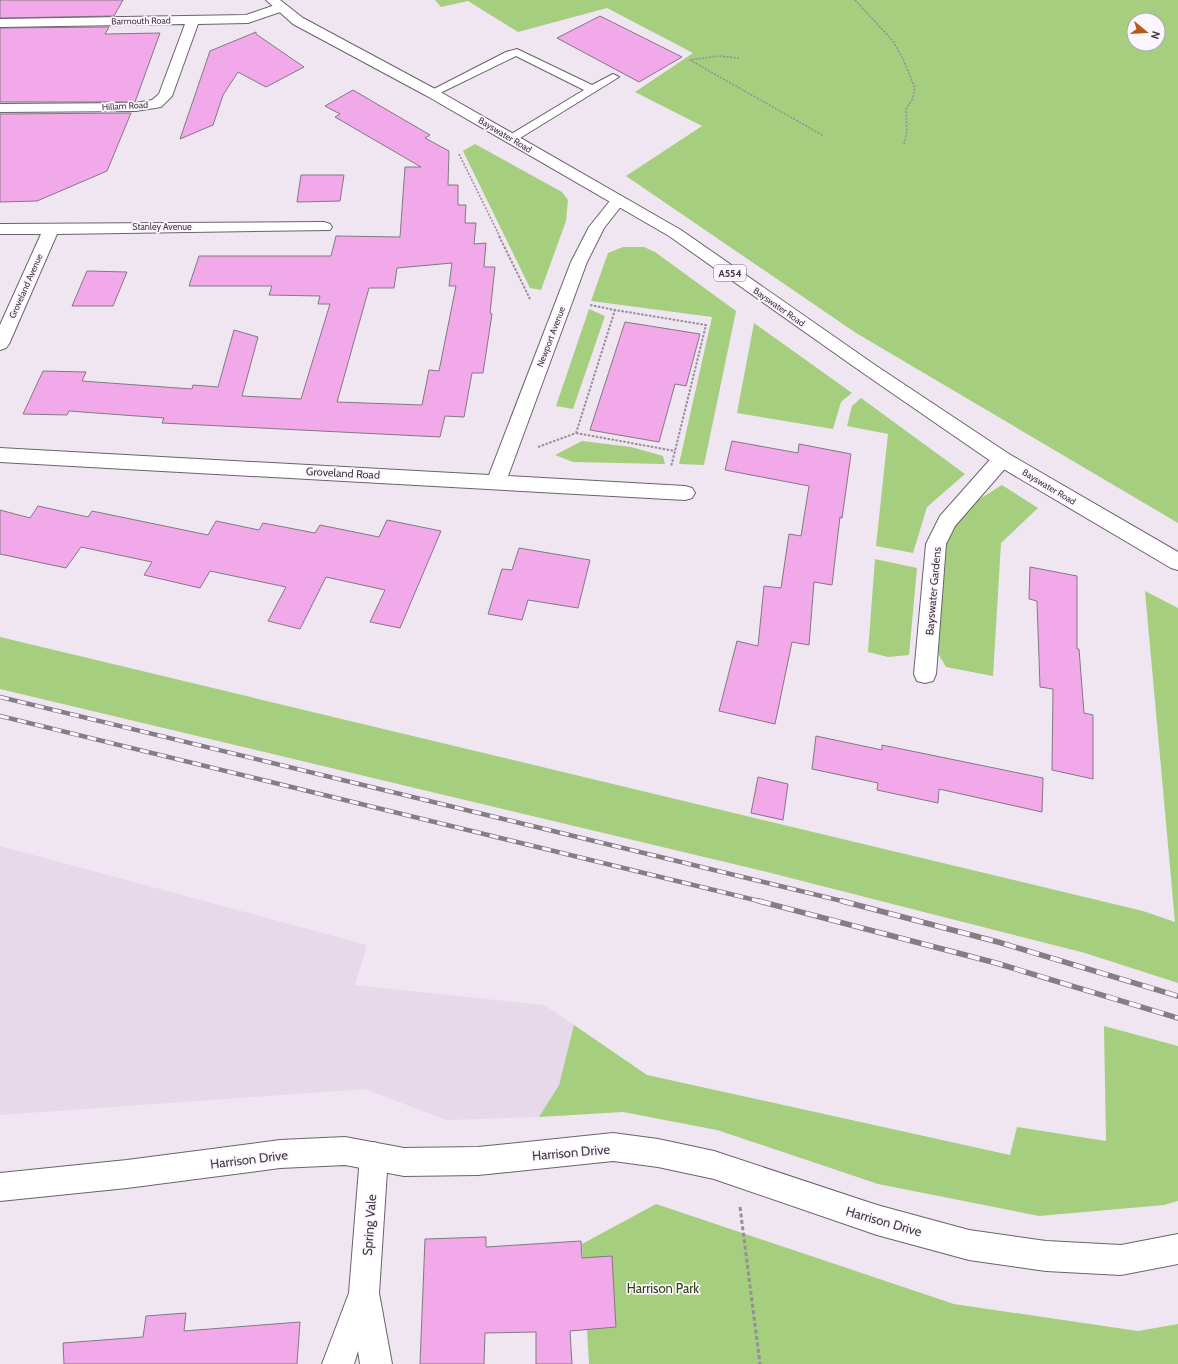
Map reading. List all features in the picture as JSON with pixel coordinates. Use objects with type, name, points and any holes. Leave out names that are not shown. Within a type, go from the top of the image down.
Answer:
[{"type":"street","name":"Barmouth Road","points":[[0,23],[248,18],[276,3]]},
{"type":"street","name":"Bayswater Road","points":[[276,3],[298,21],[432,93],[675,233],[869,370],[1002,459],[1178,562]]},
{"type":"street","name":"Hillam Road","points":[[0,108],[136,107],[156,104],[165,96],[193,20]]},
{"type":"street","name":"Newport Avenue","points":[[496,482],[579,262],[597,227],[618,200]]},
{"type":"street","name":"Stanley Avenue","points":[[0,229],[324,227]]},
{"type":"street","name":"Groveland Avenue","points":[[0,344],[52,228]]},
{"type":"street","name":"Groveland Road","points":[[0,455],[686,493]]},
{"type":"street","name":"Bayswater Gardens","points":[[925,674],[936,544],[938,538],[947,521],[1002,459]]},
{"type":"street","name":"Harrison Drive","points":[[0,1187],[127,1174],[280,1154],[345,1151],[404,1162],[478,1161],[613,1147],[672,1156],[714,1165],[877,1220],[969,1245],[1046,1256],[1121,1260],[1178,1249]]},
{"type":"street","name":"Spring Vale","points":[[374,1156],[364,1294],[376,1364]]},
{"type":"street","name":"Spring Vale","points":[[338,1364],[364,1294]]},
{"type":"lane","points":[[432,93],[510,54],[517,52],[592,89]]},
{"type":"lane","points":[[512,139],[613,77]]},
{"type":"path","points":[[855,0],[893,42],[903,59],[915,88],[912,100],[906,109],[907,131],[904,144]]},
{"type":"path","points":[[739,58],[719,56],[690,60],[824,136]]},
{"type":"path","points":[[459,154],[530,299]]},
{"type":"path","points":[[576,432],[615,310],[706,325],[665,492]]},
{"type":"path","points":[[504,461],[576,432],[675,451]]},
{"type":"path","points":[[736,1173],[760,1364]]},
{"type":"shaded area","points":[[0,846],[367,945],[355,985],[544,1005],[574,1025],[559,1085],[539,1117],[446,1120],[365,1089],[0,1115]]},
{"type":"green space","points":[[435,0],[1178,0],[1178,523],[856,333],[626,176],[702,126],[635,92],[693,53],[607,8],[518,32],[468,1],[441,7]]},
{"type":"green space","points":[[475,144],[562,192],[568,200],[566,221],[541,290],[530,288],[463,151]]},
{"type":"green space","points":[[623,247],[644,247],[655,252],[736,311],[704,465],[679,464],[712,317],[591,301],[608,253]]},
{"type":"green space","points":[[589,309],[605,316],[573,409],[556,406]]},
{"type":"green space","points":[[754,323],[852,393],[841,402],[833,429],[737,413]]},
{"type":"green space","points":[[861,398],[965,474],[927,507],[913,553],[876,546],[888,434],[847,426],[852,406]]},
{"type":"green space","points":[[582,441],[631,447],[663,456],[665,464],[573,462],[555,455]]},
{"type":"green space","points":[[1002,485],[1038,508],[1001,543],[993,676],[946,667],[936,650],[944,536],[973,503]]},
{"type":"green space","points":[[875,559],[917,568],[909,655],[888,657],[868,652]]},
{"type":"green space","points":[[1145,591],[1178,608],[1178,983],[1085,953],[767,872],[0,689],[0,637],[1143,911],[1175,922]]},
{"type":"green space","points":[[574,1025],[647,1075],[1010,1155],[1017,1127],[1106,1141],[1104,1026],[1178,1046],[1178,1201],[1164,1205],[1039,1216],[878,1184],[717,1130],[623,1112],[539,1117],[559,1085]]},
{"type":"green space","name":"Harrison Park","points":[[656,1204],[954,1304],[1138,1331],[1178,1324],[1178,1364],[589,1364],[582,1244]]},
{"type":"building","points":[[0,0],[123,0],[114,16],[0,18]]},
{"type":"building","points":[[600,16],[682,57],[639,82],[557,38]]},
{"type":"building","points":[[109,27],[105,34],[160,33],[135,102],[0,102],[0,28]]},
{"type":"building","points":[[256,32],[256,34],[304,67],[266,87],[238,72],[223,95],[213,125],[180,139],[210,51]]},
{"type":"building","points":[[353,90],[430,135],[425,138],[449,151],[448,185],[458,185],[458,205],[466,205],[465,223],[476,223],[474,244],[486,243],[484,267],[495,267],[490,313],[492,314],[483,373],[472,373],[464,417],[445,416],[440,437],[162,423],[164,418],[69,411],[67,415],[23,414],[43,371],[86,372],[82,381],[192,389],[193,385],[218,387],[234,330],[258,337],[242,396],[301,399],[330,304],[318,304],[320,296],[269,295],[272,286],[189,286],[199,256],[331,256],[336,236],[400,237],[405,167],[421,167],[335,117],[340,114],[325,106]],"holes":[[[452,263],[449,286],[456,286],[439,371],[429,370],[422,405],[337,402],[369,288],[394,288],[397,268]]]},
{"type":"building","points":[[131,113],[107,171],[37,201],[0,202],[0,114]]},
{"type":"building","points":[[301,175],[344,175],[340,201],[297,202]]},
{"type":"building","points":[[87,271],[127,272],[113,306],[72,306]]},
{"type":"building","points":[[625,322],[700,334],[686,386],[675,384],[659,442],[590,430]]},
{"type":"building","points":[[732,441],[798,453],[799,444],[851,454],[842,518],[840,517],[832,585],[814,582],[809,645],[792,642],[775,724],[719,711],[737,641],[758,646],[764,586],[781,588],[789,534],[801,536],[809,486],[725,470]]},
{"type":"building","points":[[38,506],[88,517],[92,511],[208,535],[216,521],[259,530],[263,523],[315,533],[320,525],[379,537],[387,520],[441,531],[400,628],[370,622],[385,590],[326,577],[300,629],[268,621],[286,587],[210,571],[200,588],[144,575],[152,562],[81,547],[66,568],[0,554],[0,510],[30,518]]},
{"type":"building","points":[[519,548],[590,560],[578,608],[528,600],[522,620],[488,614],[502,569],[512,570]]},
{"type":"building","points":[[1030,567],[1077,576],[1077,649],[1079,649],[1084,713],[1093,715],[1093,779],[1052,770],[1053,689],[1040,687],[1037,601],[1029,599]]},
{"type":"building","points":[[816,736],[882,750],[882,745],[1043,778],[1042,812],[939,789],[938,803],[877,790],[878,783],[812,769]]},
{"type":"building","points":[[758,777],[788,784],[783,820],[751,813]]},
{"type":"building","points":[[486,1237],[486,1247],[581,1241],[582,1258],[612,1256],[616,1327],[570,1331],[572,1364],[536,1364],[536,1332],[485,1333],[484,1364],[420,1364],[425,1239]]},
{"type":"building","points":[[186,1313],[184,1331],[300,1322],[297,1364],[64,1364],[63,1343],[143,1337],[146,1316]]},
{"type":"railway","points":[[0,697],[843,901]]},
{"type":"railway","points":[[0,716],[760,901]]},
{"type":"railway","points":[[760,901],[996,963],[1178,1018]]},
{"type":"railway","points":[[843,901],[998,942],[1178,996]]}]
